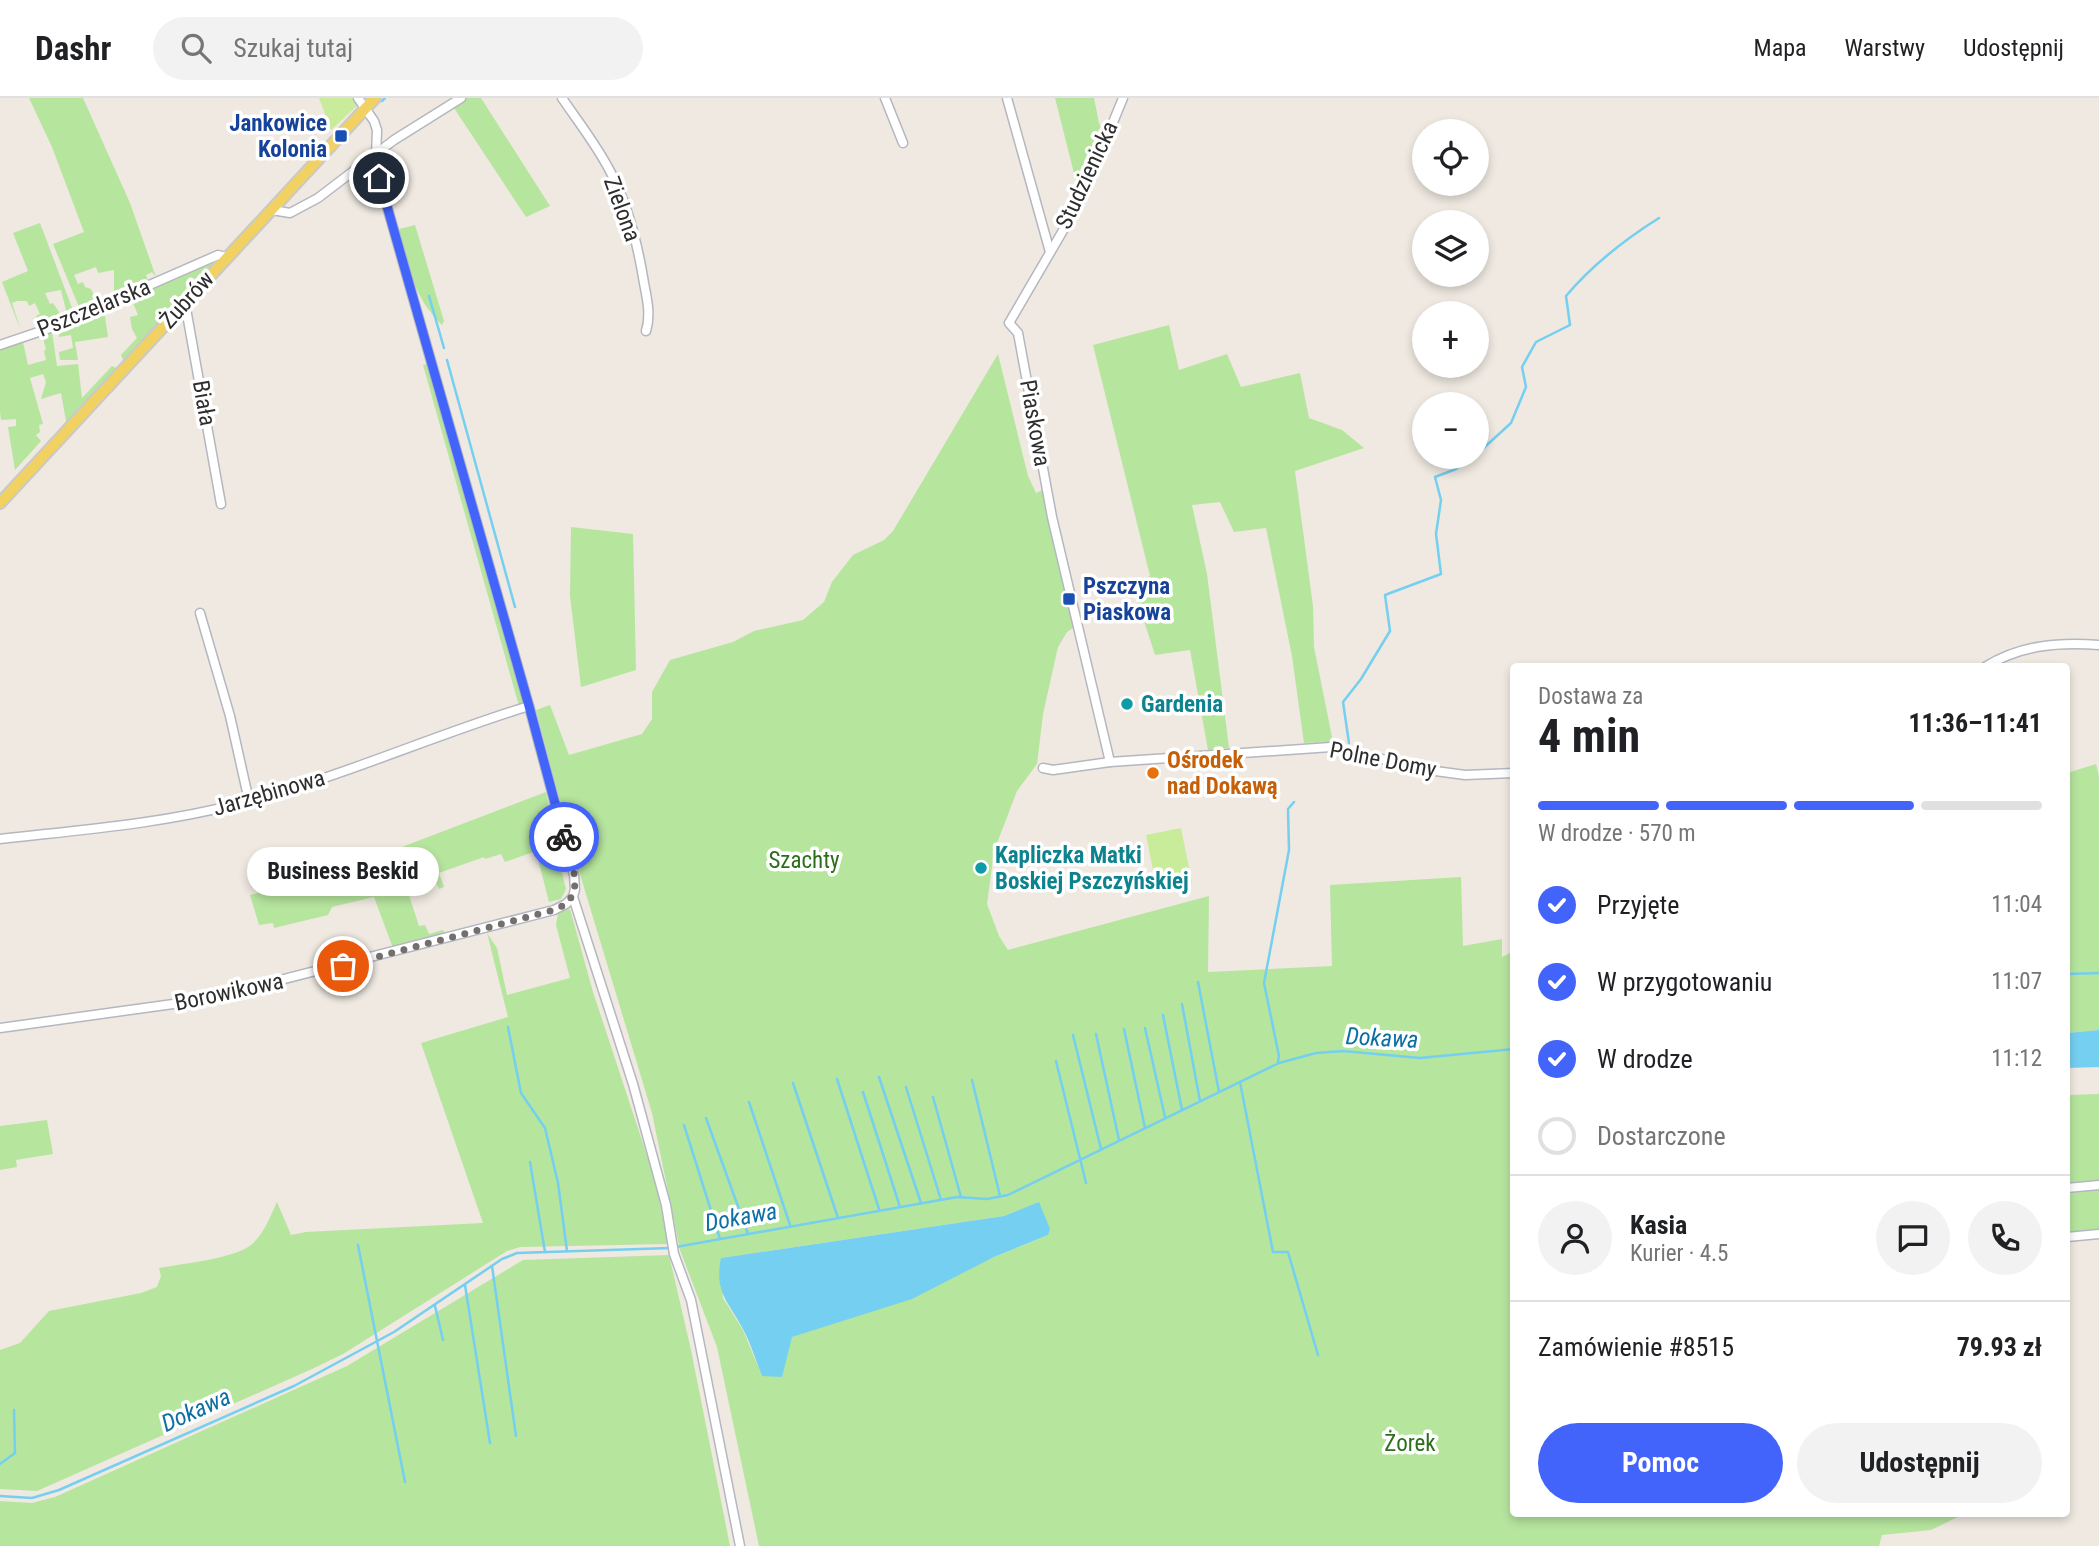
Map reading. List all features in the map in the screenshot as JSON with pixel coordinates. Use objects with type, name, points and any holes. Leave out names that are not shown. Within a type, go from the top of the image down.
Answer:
[{"type":"main road","name":"Żubrów","points":[[0,503],[375,98]]},
{"type":"street","points":[[358,98],[377,130],[379,178],[529,706],[573,875],[573,897],[633,1084],[666,1205],[674,1254],[691,1300],[740,1546]]},
{"type":"street","points":[[272,210],[290,213],[298,210],[376,156],[394,140],[461,98]]},
{"type":"street","name":"Zielona","points":[[562,98],[611,172],[629,215],[648,305],[649,322],[646,331]]},
{"type":"street","points":[[885,98],[902,143]]},
{"type":"street","points":[[1007,98],[1050,252]]},
{"type":"street","name":"Studzienicka","points":[[1050,252],[1082,198],[1123,98]]},
{"type":"street","name":"Piaskowa","points":[[1050,252],[1009,323],[1018,332],[1052,517],[1110,762]]},
{"type":"street","name":"Pszczelarska","points":[[0,345],[55,326],[218,256],[226,257]]},
{"type":"street","name":"Biała","points":[[185,303],[221,504]]},
{"type":"street","points":[[200,613],[230,716],[248,801]]},
{"type":"street","points":[[1992,663],[2016,650],[2053,644],[2099,645]]},
{"type":"street","name":"Jarzębinowa","points":[[0,839],[184,815],[248,801],[333,775],[529,706]]},
{"type":"street","name":"Polne Domy","points":[[1043,768],[1053,770],[1110,762],[1331,747],[1428,770],[1465,775],[1510,773]]},
{"type":"street","name":"Borowikowa","points":[[0,1028],[222,996],[554,910],[573,897]]},
{"type":"street","points":[[2070,1188],[2099,1185]]},
{"type":"street","points":[[2070,1237],[2099,1234]]},
{"type":"green space","points":[[29,98],[83,98],[130,203],[156,277],[152,272],[146,275],[148,280],[114,296],[114,270],[98,273],[96,267],[74,275],[78,284],[83,282],[85,287],[91,289],[97,303],[82,309],[79,307],[53,244],[84,232],[52,147]]},
{"type":"green space","points":[[319,98],[356,98],[359,104],[331,130]]},
{"type":"green space","points":[[464,98],[481,98],[550,206],[526,217],[452,105]]},
{"type":"green space","points":[[1055,98],[1094,98],[1104,133],[1080,197]]},
{"type":"green space","points":[[40,223],[74,313],[67,314],[61,290],[45,293],[50,304],[53,303],[63,318],[50,324],[47,317],[42,318],[43,321],[37,318],[40,314],[35,303],[29,306],[27,301],[17,301],[12,303],[21,331],[2,282],[28,271],[13,233]]},
{"type":"green space","points":[[415,225],[444,321],[442,325],[418,292],[406,257],[399,229]]},
{"type":"green space","points":[[209,263],[214,265],[124,362],[121,355],[137,338],[130,317],[138,315],[131,298]]},
{"type":"green space","points":[[104,310],[108,337],[75,342],[78,360],[60,360],[59,352],[73,348],[71,335],[59,337],[58,329]]},
{"type":"green space","points":[[1169,325],[1179,370],[1227,354],[1241,387],[1300,373],[1309,418],[1342,430],[1364,448],[1295,471],[1313,606],[1314,647],[1333,742],[1304,743],[1292,656],[1266,528],[1234,532],[1220,502],[1192,505],[1207,574],[1229,748],[1208,750],[1190,650],[1155,655],[1132,584],[1150,576],[1093,345]]},
{"type":"green space","points":[[52,332],[57,366],[78,364],[82,398],[112,366],[118,369],[58,432],[66,421],[61,393],[41,399],[46,382],[43,374],[30,378],[43,424],[39,425],[40,432],[36,435],[41,441],[15,470],[8,427],[16,426],[16,419],[1,420],[0,412],[0,350],[23,342],[28,365],[46,360],[42,335]]},
{"type":"green space","points":[[998,354],[1028,476],[1036,493],[1047,488],[1079,624],[1067,632],[1058,647],[1043,714],[1037,764],[1017,791],[994,851],[987,904],[999,936],[1008,950],[1209,896],[1208,972],[1332,966],[1330,885],[1461,877],[1463,946],[1502,939],[1502,957],[1510,953],[1510,1517],[1958,1517],[1931,1530],[1882,1535],[1879,1546],[759,1546],[717,1347],[680,1250],[652,1113],[573,851],[536,710],[550,705],[569,755],[642,734],[652,719],[652,692],[670,660],[733,642],[754,631],[803,620],[824,602],[832,582],[853,555],[884,540],[893,531]],"holes":[[[1039,1203],[1048,1235],[836,1322],[792,1337],[762,1376],[743,1330],[723,1298],[721,1258],[1004,1216]]]},
{"type":"green space","points":[[427,364],[525,703],[519,706],[423,365]]},
{"type":"green space","points":[[571,527],[633,534],[636,670],[581,687],[570,596]]},
{"type":"green space","points":[[2096,764],[2099,777],[2099,1030],[2070,1033],[2070,772]]},
{"type":"green space","points":[[546,792],[554,830],[551,831],[566,889],[561,899],[549,902],[536,851],[505,862],[501,854],[485,859],[484,857],[439,873],[444,887],[439,889],[436,882],[408,892],[419,926],[425,925],[429,934],[443,930],[445,933],[393,948],[374,897],[332,907],[328,915],[274,928],[273,923],[259,925],[250,895],[331,874]]},
{"type":"green space","points":[[1181,828],[1192,883],[1157,890],[1146,835]]},
{"type":"green space","points":[[570,909],[593,992],[656,1183],[668,1244],[520,1247],[507,1251],[343,1354],[312,1369],[37,1491],[0,1489],[0,1350],[20,1343],[49,1311],[141,1293],[157,1287],[161,1276],[159,1268],[208,1260],[244,1250],[260,1236],[277,1202],[291,1235],[483,1223],[421,1043],[508,1017],[487,933],[497,948],[507,995],[570,978],[556,925],[558,913]]},
{"type":"green space","points":[[2099,1094],[2099,1180],[2070,1185],[2070,1095]]},
{"type":"green space","points":[[47,1120],[53,1154],[16,1160],[17,1167],[0,1170],[0,1126]]},
{"type":"green space","points":[[2099,1189],[2099,1231],[2070,1234],[2070,1194]]},
{"type":"green space","points":[[669,1255],[730,1546],[0,1546],[0,1501],[32,1503],[55,1497],[347,1366],[523,1260]]},
{"type":"water","points":[[2099,1030],[2099,1067],[2070,1068],[2070,1033]]},
{"type":"water","points":[[1039,1202],[1050,1229],[1048,1235],[994,1257],[912,1299],[792,1337],[782,1377],[762,1376],[746,1335],[721,1289],[721,1258],[1004,1216]]},
{"type":"waterway","points":[[382,101],[385,98]]},
{"type":"waterway","points":[[1489,443],[1511,423],[1526,387],[1522,367],[1536,342],[1570,325],[1566,296],[1610,253],[1659,218]]},
{"type":"waterway","points":[[429,296],[444,348]]},
{"type":"waterway","points":[[447,360],[515,607]]},
{"type":"waterway","points":[[1349,743],[1343,702],[1361,679],[1390,631],[1385,595],[1441,574],[1436,534],[1441,500],[1435,477],[1456,469]]},
{"type":"waterway","points":[[1278,1062],[1264,983],[1289,850],[1288,809],[1294,802]]},
{"type":"waterway","name":"Dokawa","points":[[2070,974],[2099,973]]},
{"type":"waterway","points":[[1198,982],[1219,1092]]},
{"type":"waterway","points":[[1182,1004],[1200,1101]]},
{"type":"waterway","points":[[1163,1015],[1182,1110]]},
{"type":"waterway","points":[[508,1027],[521,1093],[545,1128],[558,1183],[567,1251]]},
{"type":"waterway","points":[[1145,1028],[1165,1117]]},
{"type":"waterway","points":[[1124,1029],[1145,1128]]},
{"type":"waterway","points":[[1096,1034],[1119,1140]]},
{"type":"waterway","points":[[1073,1035],[1101,1149]]},
{"type":"waterway","name":"Dokawa","points":[[676,1247],[957,1197],[987,1199],[1008,1195],[1279,1063],[1316,1053],[1343,1051],[1420,1058],[1510,1049]]},
{"type":"waterway","points":[[1056,1061],[1086,1183]]},
{"type":"waterway","points":[[879,1077],[921,1203]]},
{"type":"waterway","points":[[837,1079],[879,1209]]},
{"type":"waterway","points":[[972,1080],[1000,1196]]},
{"type":"waterway","points":[[1240,1082],[1273,1252],[1288,1252],[1318,1355]]},
{"type":"waterway","points":[[793,1083],[838,1218]]},
{"type":"waterway","points":[[906,1087],[941,1200]]},
{"type":"waterway","points":[[863,1092],[900,1207]]},
{"type":"waterway","points":[[933,1097],[961,1197]]},
{"type":"waterway","points":[[749,1102],[790,1225]]},
{"type":"waterway","points":[[706,1118],[748,1234]]},
{"type":"waterway","points":[[684,1125],[720,1239]]},
{"type":"waterway","points":[[530,1162],[545,1252]]},
{"type":"waterway","points":[[358,1245],[405,1482]]},
{"type":"waterway","name":"Dokawa","points":[[0,1496],[32,1498],[59,1490],[294,1386],[394,1332],[502,1259],[517,1253],[670,1248]]},
{"type":"waterway","points":[[492,1266],[516,1436]]},
{"type":"waterway","points":[[465,1285],[490,1443]]},
{"type":"waterway","points":[[435,1306],[443,1340]]},
{"type":"waterway","points":[[0,1464],[15,1453],[14,1410]]},
{"type":"way so far","points":[[343,966],[561,908],[573,897],[575,889],[564,837]]},
{"type":"place","name":"Jankowice Kolonia","points":[[341,136]]},
{"type":"place","name":"Pszczyna Piaskowa","points":[[1069,599]]},
{"type":"place","name":"Gardenia","points":[[1127,704]]},
{"type":"place","name":"Ośrodek nad Dokawą","points":[[1153,773]]},
{"type":"place","name":"Kapliczka Matki Boskiej Pszczyńskiej","points":[[981,868]]},
{"type":"place","name":"Business Beskid","points":[[343,966]]},
{"type":"route","points":[[379,178],[564,837]]},
{"type":"park label","name":"Szachty","points":[[804,860]]},
{"type":"park label","name":"Żorek","points":[[1410,1443]]}]
